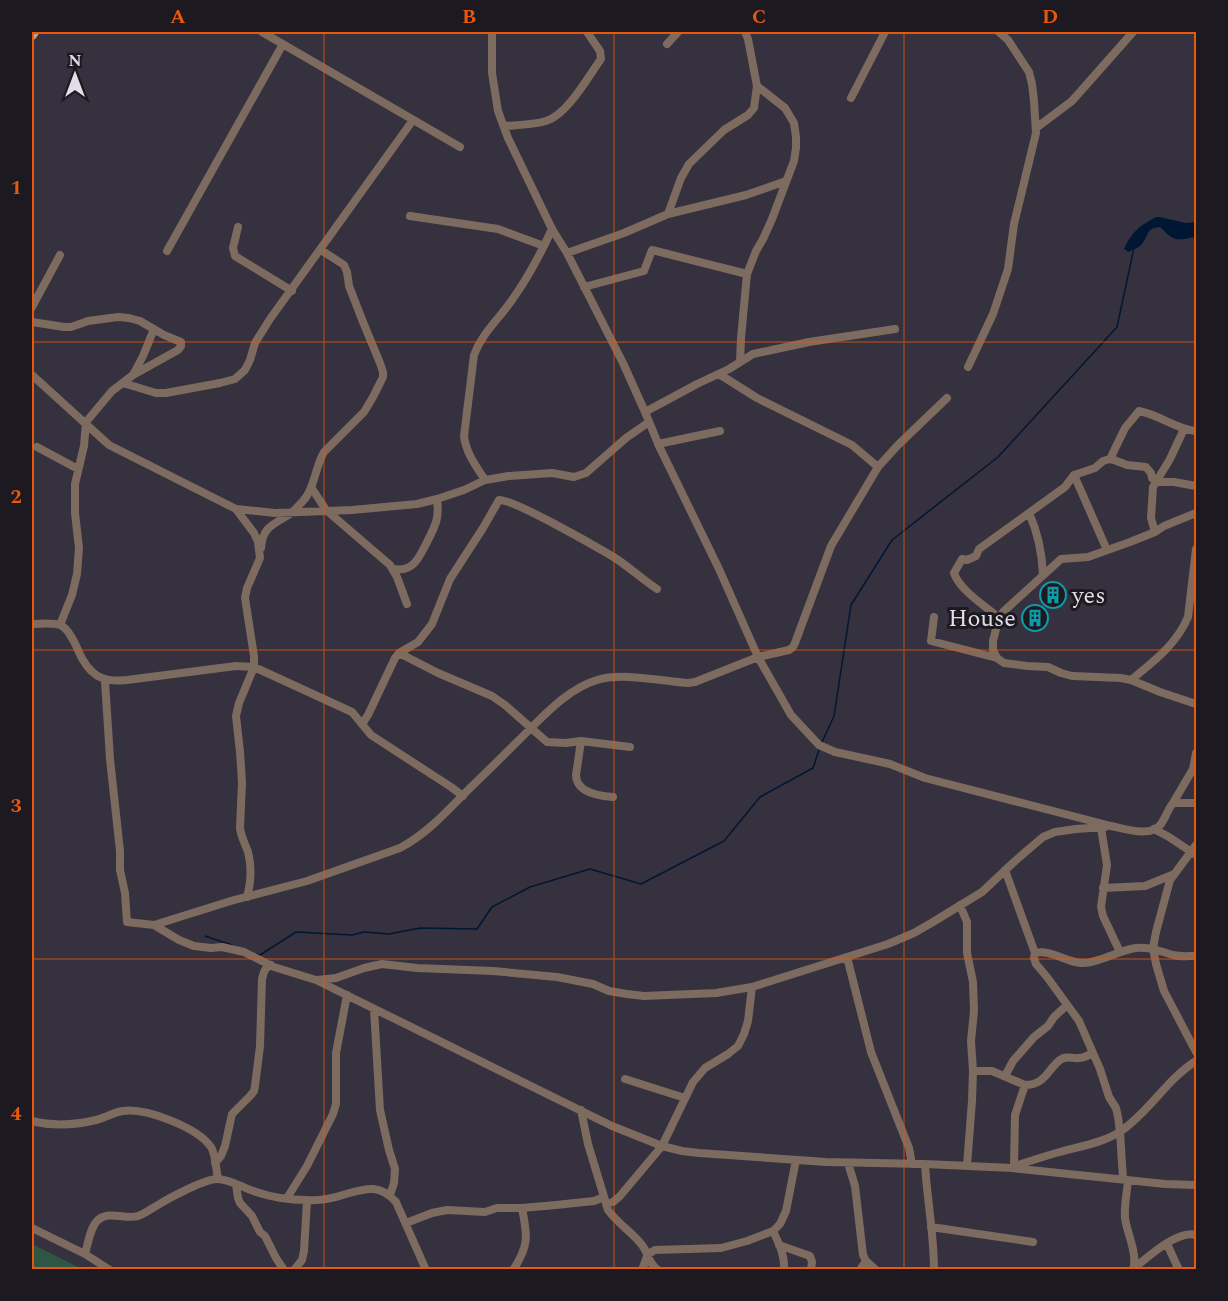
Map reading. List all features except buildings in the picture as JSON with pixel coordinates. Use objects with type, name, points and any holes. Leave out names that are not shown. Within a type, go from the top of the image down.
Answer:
[{"type":"street","points":[[262,32],[460,147]]},
{"type":"street","points":[[492,32],[492,73],[498,111],[508,138],[552,229],[567,253],[623,363],[658,444],[719,569],[758,657],[791,715],[819,745],[835,752],[890,764],[925,778],[1137,832],[1159,827],[1193,769],[1197,753]]},
{"type":"street","points":[[504,126],[543,122],[558,115],[567,105],[601,59],[600,51],[587,32]]},
{"type":"street","points":[[667,44],[678,32]]},
{"type":"street","points":[[668,214],[688,164],[724,130],[748,115],[754,108],[757,86],[745,32]]},
{"type":"street","points":[[851,98],[885,32]]},
{"type":"street","points":[[968,367],[993,314],[1008,268],[1014,224],[1032,154],[1036,128],[1029,72],[1008,40],[999,32]]},
{"type":"street","points":[[1036,128],[1072,101],[1133,32]]},
{"type":"street","points":[[167,251],[283,44]]},
{"type":"street","points":[[740,362],[747,274],[772,219],[796,153],[794,123],[785,108],[757,86]]},
{"type":"street","points":[[123,383],[156,393],[166,393],[235,379],[245,370],[255,343],[270,319],[413,120]]},
{"type":"street","points":[[567,253],[624,233],[668,214],[746,195],[786,181]]},
{"type":"street","points":[[410,216],[498,229],[544,246]]},
{"type":"street","points":[[238,227],[233,248],[235,256],[292,291]]},
{"type":"street","points":[[485,480],[469,454],[464,436],[474,355],[484,334],[512,300],[552,229]]},
{"type":"street","points":[[584,287],[644,271],[652,249],[747,274]]},
{"type":"street","points":[[247,897],[251,884],[251,872],[250,860],[240,828],[242,782],[236,716],[254,667],[245,598],[247,588],[260,558],[262,538],[267,528],[292,512],[305,499],[319,460],[324,452],[364,412],[381,382],[383,372],[349,286],[346,268],[321,250]]},
{"type":"street","points":[[32,307],[60,255]]},
{"type":"street","points":[[32,322],[71,327],[88,321],[118,317],[129,318],[140,321],[182,343],[178,350],[133,375],[112,391],[86,423],[74,500],[79,548],[78,574],[60,625]]},
{"type":"street","points":[[133,375],[154,329]]},
{"type":"street","points":[[645,412],[753,354],[809,342],[894,329]]},
{"type":"street","points":[[719,374],[757,398],[852,445],[878,467]]},
{"type":"street","points":[[32,375],[109,445],[236,509],[275,513],[352,510],[417,504],[464,490],[485,480],[509,476],[552,473],[581,476],[649,422]]},
{"type":"street","points":[[105,681],[120,870],[125,892],[127,922],[154,925],[308,881],[400,848],[414,840],[440,820],[545,713],[571,693],[598,679],[614,677],[695,682],[758,657],[793,647],[831,546],[878,467],[947,399]]},
{"type":"street","points":[[1110,459],[1125,428],[1140,411],[1184,429],[1197,430]]},
{"type":"street","points":[[1155,532],[1151,515],[1153,487],[1184,429]]},
{"type":"street","points":[[658,444],[720,431]]},
{"type":"street","points":[[37,447],[78,469]]},
{"type":"street","points":[[1000,618],[958,582],[954,573],[962,559],[967,560],[976,556],[979,549],[1065,487],[1074,475],[1095,468],[1103,461],[1110,459],[1127,465],[1146,467],[1156,482],[1197,486]]},
{"type":"street","points":[[1074,475],[1107,550]]},
{"type":"street","points":[[311,487],[326,510],[393,569],[407,604]]},
{"type":"street","points":[[393,569],[406,569],[418,561],[436,526],[439,512],[437,499]]},
{"type":"street","points":[[362,724],[369,715],[395,658],[399,653],[418,642],[432,624],[450,579],[483,528],[496,503],[501,499],[613,557],[657,589]]},
{"type":"street","points":[[236,509],[254,533],[260,558]]},
{"type":"street","points":[[1029,513],[1039,541],[1043,574]]},
{"type":"street","points":[[997,658],[993,650],[993,641],[1000,618],[1061,559],[1088,557],[1155,532],[1197,513]]},
{"type":"street","points":[[1131,680],[1165,652],[1184,627],[1188,617],[1197,549]]},
{"type":"street","points":[[934,617],[931,641],[997,658],[1004,663],[1048,667],[1072,676],[1131,680],[1197,704]]},
{"type":"street","points":[[32,624],[60,625],[68,630],[88,668],[105,681],[114,682],[236,666],[254,667],[352,712],[371,735],[463,796]]},
{"type":"street","points":[[399,653],[492,696],[547,742],[581,741],[630,747]]},
{"type":"street","points":[[581,741],[576,781],[583,788],[598,796],[613,797]]},
{"type":"street","points":[[1173,803],[1197,803]]},
{"type":"street","points":[[316,980],[336,978],[382,964],[566,978],[618,993],[644,996],[716,993],[752,987],[888,944],[914,933],[982,892],[1043,837],[1056,832],[1111,826]]},
{"type":"street","points":[[1101,828],[1107,865],[1101,907],[1102,916],[1120,952]]},
{"type":"street","points":[[1103,888],[1145,886],[1172,875],[1195,851],[1154,829]]},
{"type":"street","points":[[1005,870],[1035,953],[1036,964],[1079,1022],[1109,1097],[1116,1108],[1126,1179],[1125,1216],[1135,1264],[1133,1269]]},
{"type":"street","points":[[1172,875],[1153,948],[1164,991],[1197,1052]]},
{"type":"street","points":[[960,905],[967,922],[967,953],[973,982],[974,1011],[968,1165]]},
{"type":"street","points":[[154,925],[194,946],[244,952],[271,965],[316,980],[612,1126],[662,1146],[699,1153],[796,1160],[1013,1167],[1165,1184],[1197,1185]]},
{"type":"street","points":[[1035,953],[1038,951],[1081,963],[1089,963],[1135,948],[1153,948],[1181,956],[1197,956]]},
{"type":"street","points":[[847,957],[871,1052],[909,1148],[912,1164]]},
{"type":"street","points":[[215,1163],[225,1146],[232,1113],[254,1091],[260,1046],[262,979],[264,969],[271,965]]},
{"type":"street","points":[[406,1223],[447,1210],[485,1212],[497,1208],[594,1201],[606,1204],[613,1202],[662,1146],[693,1082],[705,1068],[738,1046],[748,1022],[752,987]]},
{"type":"street","points":[[287,1198],[308,1166],[336,1104],[336,1053],[347,995]]},
{"type":"street","points":[[1005,1076],[1013,1061],[1067,1005]]},
{"type":"street","points":[[374,1009],[380,1110],[395,1169],[390,1195]]},
{"type":"street","points":[[973,1071],[992,1071],[1025,1085],[1035,1083],[1047,1075],[1061,1058],[1080,1058],[1093,1053]]},
{"type":"street","points":[[1013,1167],[1048,1155],[1087,1146],[1120,1132],[1145,1110],[1180,1072],[1197,1061]]},
{"type":"street","points":[[625,1079],[685,1098]]},
{"type":"street","points":[[1013,1167],[1016,1115],[1025,1085]]},
{"type":"street","points":[[581,1110],[588,1144],[606,1204],[614,1218],[641,1244],[650,1262],[657,1269]]},
{"type":"street","points":[[32,1121],[51,1124],[75,1123],[96,1120],[122,1111],[137,1111],[166,1119],[198,1135],[210,1146],[218,1179]]},
{"type":"street","points":[[642,1269],[648,1254],[656,1250],[721,1248],[773,1231],[780,1224],[786,1211],[796,1160]]},
{"type":"street","points":[[848,1163],[855,1186],[862,1255],[866,1262],[876,1269]]},
{"type":"street","points":[[925,1164],[934,1244],[934,1269]]},
{"type":"street","points":[[85,1254],[92,1230],[100,1218],[138,1217],[195,1186],[218,1179],[256,1192],[307,1201],[370,1188],[378,1189],[390,1195],[396,1202],[426,1269]]},
{"type":"street","points":[[236,1185],[240,1203],[252,1216],[276,1258],[285,1269]]},
{"type":"street","points":[[294,1269],[302,1260],[304,1251],[307,1201]]},
{"type":"street","points":[[594,1201],[606,1204]]},
{"type":"street","points":[[513,1269],[524,1250],[527,1236],[522,1208]]},
{"type":"street","points":[[931,1227],[1033,1242]]},
{"type":"street","points":[[32,1228],[85,1254],[107,1269]]},
{"type":"street","points":[[773,1231],[784,1260],[784,1269]]},
{"type":"street","points":[[1133,1269],[1183,1235],[1192,1233],[1197,1235]]},
{"type":"street","points":[[1167,1244],[1179,1269]]},
{"type":"street","points":[[779,1245],[810,1256],[811,1269]]},
{"type":"street","points":[[860,1269],[866,1262]]},
{"type":"green space","points":[[32,1244],[82,1269],[32,1269]]},
{"type":"water","points":[[1156,217],[1186,223],[1196,222],[1196,237],[1176,239],[1160,227],[1150,230],[1139,247],[1129,252],[1124,249],[1137,230]]},
{"type":"waterway","points":[[822,742],[834,716],[851,605],[892,540],[998,457],[1117,327],[1134,248]]},
{"type":"waterway","points":[[257,954],[260,955],[296,932],[352,935],[364,932],[389,934],[420,928],[477,929],[492,907],[530,887],[590,869],[641,884],[724,841],[760,797],[813,768],[819,750]]},
{"type":"waterway","points":[[205,936],[232,945]]},
{"type":"place","name":"yes","points":[[1053,595]]},
{"type":"place","name":"House","points":[[1035,618]]}]
